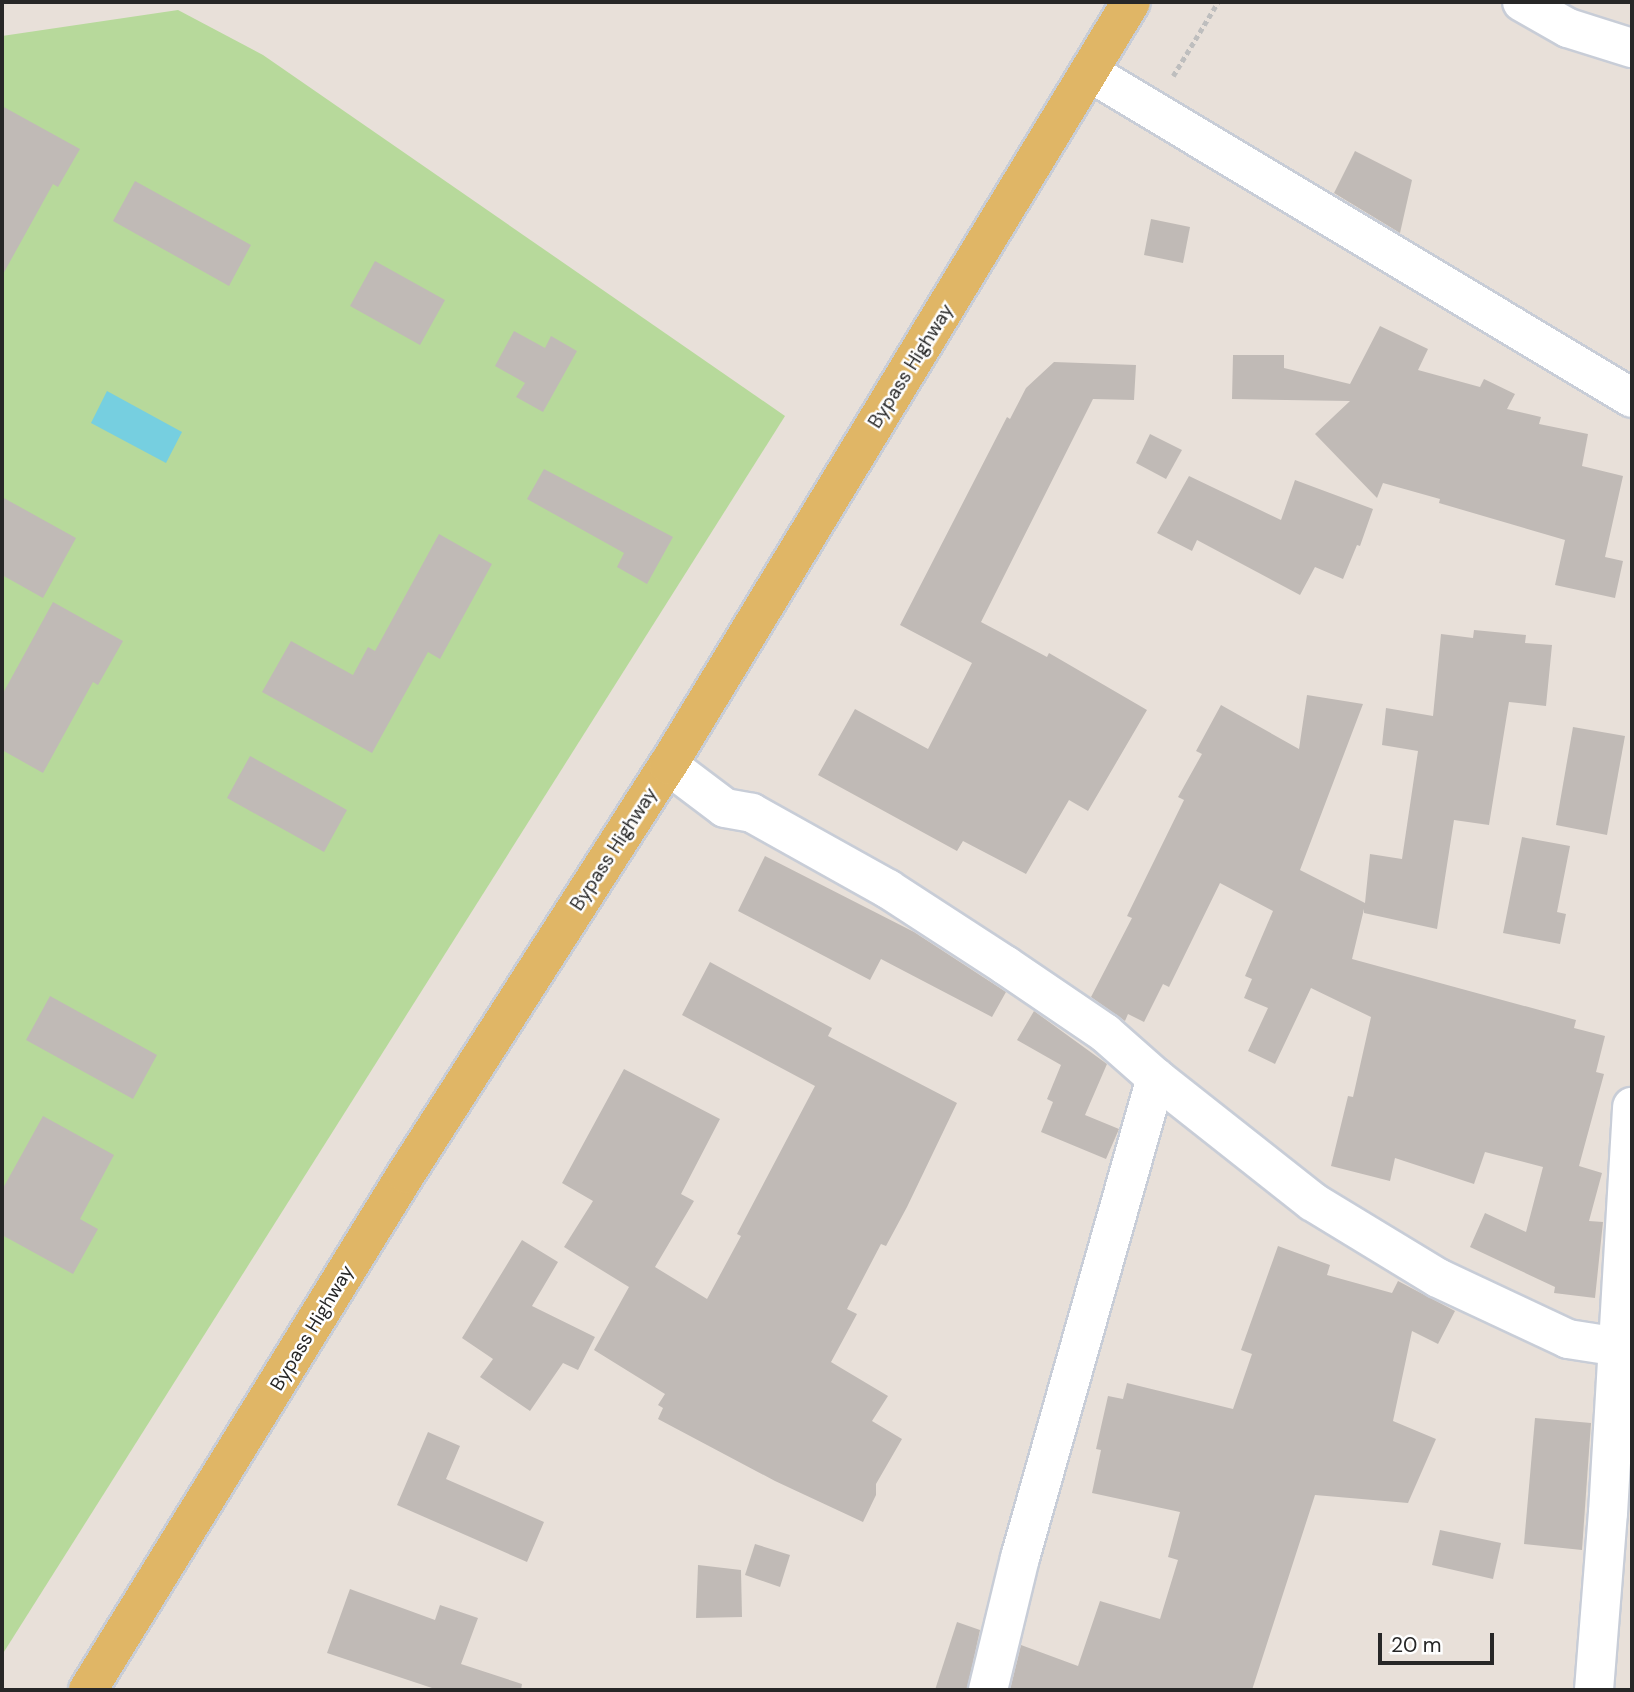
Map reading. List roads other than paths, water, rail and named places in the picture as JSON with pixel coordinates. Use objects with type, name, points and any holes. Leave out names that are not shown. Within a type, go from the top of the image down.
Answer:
[{"type":"main road","name":"Bypass Highway","points":[[88,1690],[406,1174],[668,765],[1131,2]]},
{"type":"street","points":[[1522,2],[1568,28],[1632,47]]},
{"type":"street","points":[[1089,72],[1632,398]]},
{"type":"street","points":[[668,765],[725,808],[752,813],[888,889],[1105,1033],[1156,1078],[1313,1202],[1438,1278],[1568,1339],[1624,1348]]},
{"type":"street","points":[[988,1690],[1056,1423],[1156,1078]]},
{"type":"street","points":[[1594,1690],[1624,1348],[1632,1107]]},
{"type":"water","points":[[107,391],[182,432],[166,463],[91,423]]}]
